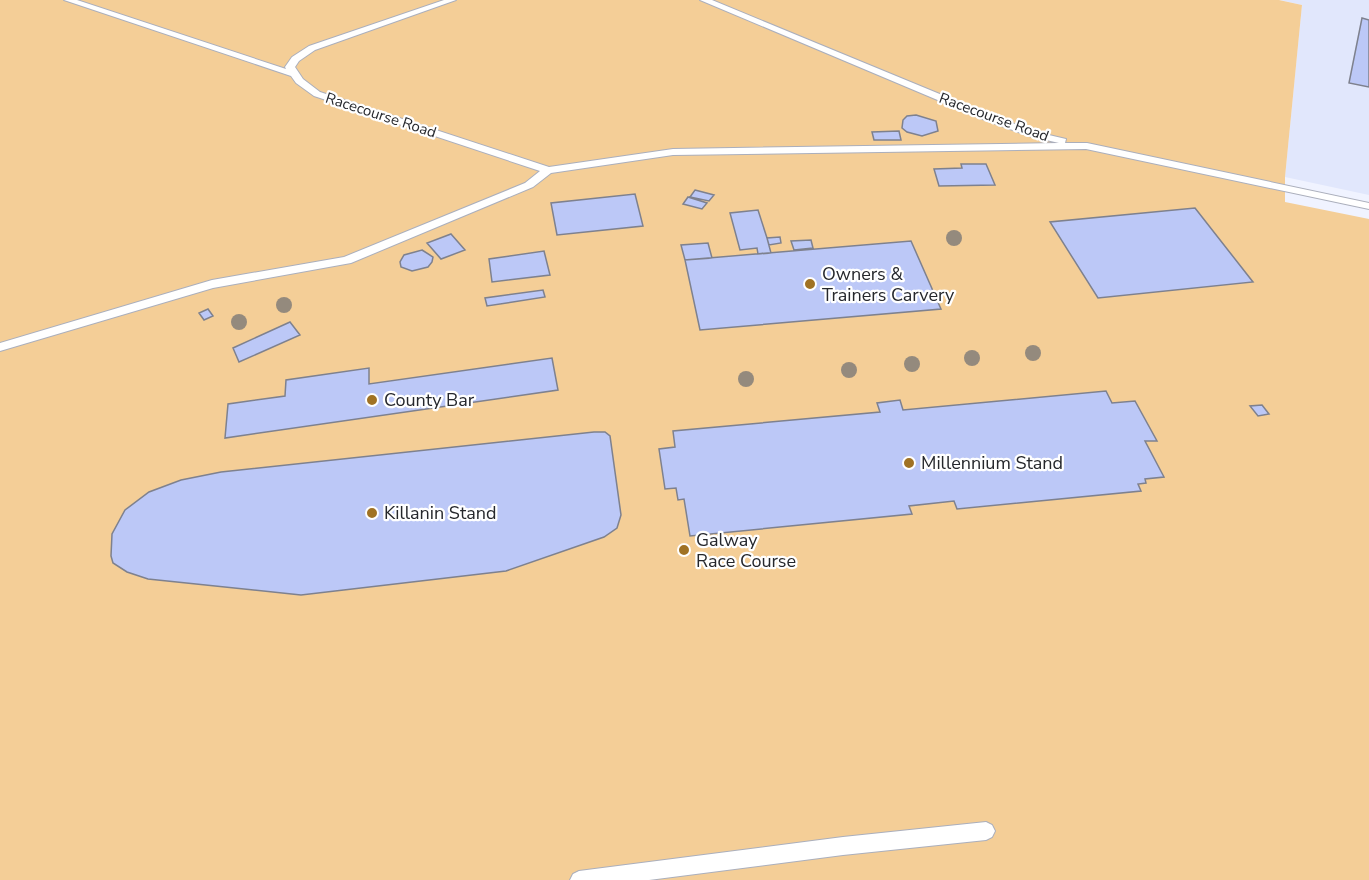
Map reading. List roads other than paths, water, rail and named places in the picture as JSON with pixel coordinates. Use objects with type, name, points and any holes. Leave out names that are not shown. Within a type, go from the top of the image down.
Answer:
[{"type":"lane","points":[[68,0],[293,74]]},
{"type":"lane","points":[[293,74],[290,67],[295,59],[312,48],[452,0]]},
{"type":"lane","name":"Racecourse Road","points":[[704,0],[1033,134],[1369,206]]},
{"type":"lane","name":"Racecourse Road","points":[[293,74],[317,94],[548,170]]},
{"type":"lane","points":[[0,347],[212,284],[346,260],[529,185],[548,170],[673,152],[1087,146]]},
{"type":"lane","points":[[579,880],[843,846],[986,831]]},
{"type":"place","name":"Owners & Trainers Carvery","points":[[810,284]]},
{"type":"place","name":"County Bar","points":[[372,400]]},
{"type":"place","name":"Millennium Stand","points":[[909,463]]},
{"type":"place","name":"Killanin Stand","points":[[372,513]]},
{"type":"place","name":"Galway Race Course","points":[[684,550]]}]
